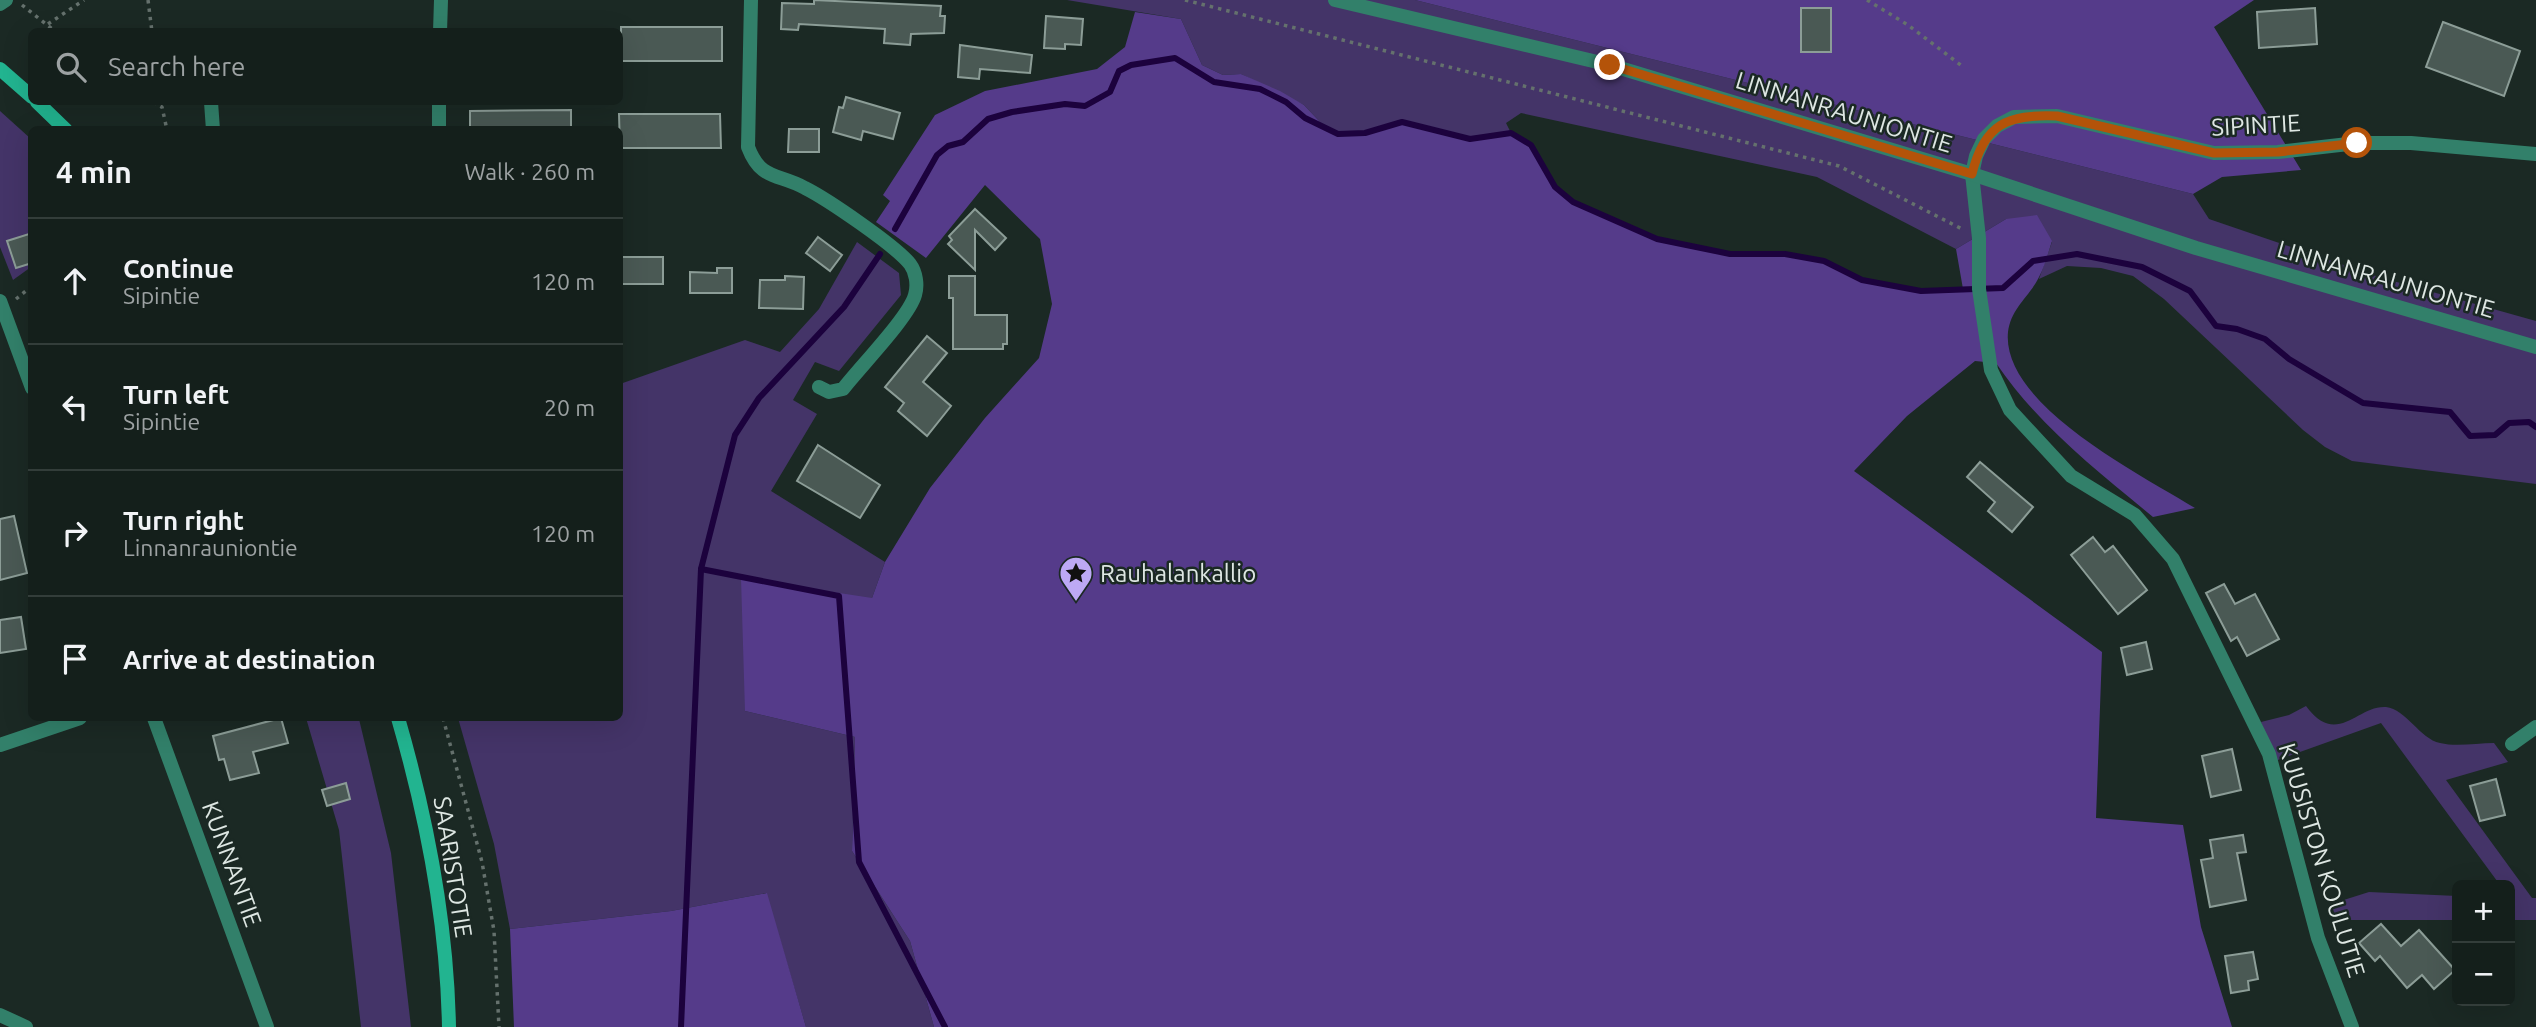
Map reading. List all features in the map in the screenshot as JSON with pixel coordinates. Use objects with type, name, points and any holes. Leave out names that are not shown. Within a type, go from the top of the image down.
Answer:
[{"type":"main road","points":[[0,69],[28,94]]},
{"type":"main road","points":[[40,105],[62,126]]},
{"type":"main road","name":"SAARISTOTIE","points":[[399,721],[416,781],[431,853],[442,925],[449,1027]]},
{"type":"street","points":[[0,4],[6,0]]},
{"type":"street","points":[[440,28],[441,0]]},
{"type":"street","points":[[751,0],[748,147],[753,161],[762,172],[793,182],[821,197],[900,254],[911,266],[916,280],[915,296],[907,311],[843,389],[828,392],[819,387]]},
{"type":"street","name":"LINNANRAUNIONTIE","points":[[1335,0],[1610,65],[1972,174],[2196,248],[2536,347]]},
{"type":"street","points":[[211,105],[214,126]]},
{"type":"street","points":[[439,105],[439,126]]},
{"type":"street","name":"SIPINTIE","points":[[1972,174],[1984,139],[1997,126],[2014,117],[2036,115],[2057,116],[2214,153],[2278,152],[2357,143],[2411,144],[2536,154]]},
{"type":"street","name":"KUUSISTON KOULUTIE","points":[[1972,174],[1979,237],[1982,329],[1991,370],[2010,410],[2071,476],[2135,515],[2173,559],[2269,754],[2318,938],[2352,1027]]},
{"type":"street","points":[[0,301],[28,377]]},
{"type":"street","points":[[0,745],[71,721]]},
{"type":"street","name":"KUNNANTIE","points":[[155,721],[267,1027]]},
{"type":"street","points":[[2512,744],[2536,727]]},
{"type":"street","points":[[0,1015],[26,1027]]},
{"type":"path","points":[[16,0],[52,28]]},
{"type":"path","points":[[47,24],[84,0]]},
{"type":"path","points":[[148,0],[152,28]]},
{"type":"path","points":[[1185,0],[1839,166],[1979,237]]},
{"type":"path","points":[[1867,0],[1908,25],[1962,66]]},
{"type":"path","points":[[158,105],[162,107],[166,126]]},
{"type":"path","points":[[444,721],[482,862],[494,931],[499,1027]]},
{"type":"shaded area","points":[[1067,0],[1415,0],[2193,194],[2209,219],[2379,277],[2536,321],[2536,484],[2352,461],[2325,447],[2303,430],[2164,299],[2133,276],[2101,268],[2067,266],[2039,279],[2052,242],[2006,219],[1956,249],[1817,177],[1521,113],[1506,123],[1511,133],[1470,139],[1402,122],[1365,133],[1338,134],[1321,123],[1304,105],[1241,74],[1223,75],[1202,65],[1181,19]]},
{"type":"shaded area","points":[[1415,0],[2254,0],[2214,27],[2301,170],[2222,177],[2193,194]]},
{"type":"shaded area","points":[[1135,12],[1181,19],[1202,65],[1223,75],[1241,74],[1280,91],[1304,105],[1321,123],[1338,134],[1365,133],[1402,122],[1470,139],[1511,133],[1531,145],[1555,187],[1573,202],[1657,239],[1730,254],[1785,254],[1824,261],[1862,280],[1921,291],[1963,289],[1956,249],[2006,219],[2037,215],[2052,241],[2039,277],[2010,324],[2008,332],[2012,359],[2027,386],[2050,411],[2079,435],[2195,508],[2153,517],[2049,427],[1996,363],[1975,361],[1907,416],[1854,471],[2102,652],[2096,818],[2183,825],[2201,927],[2232,1027],[934,1027],[910,941],[852,851],[855,737],[745,711],[741,578],[872,598],[885,562],[930,488],[985,418],[1039,358],[1052,304],[1040,239],[985,185],[926,258],[876,222],[890,201],[883,195],[935,115],[985,91],[1097,69],[1125,47]]},
{"type":"shaded area","points":[[0,111],[28,136],[28,269],[13,280],[0,247]]},
{"type":"shaded area","points":[[857,242],[899,273],[901,295],[839,371],[815,362],[793,400],[817,414],[771,491],[885,562],[872,598],[745,711],[855,737],[852,851],[910,941],[934,1027],[806,1027],[766,893],[671,911],[510,929],[494,844],[459,721],[623,721],[623,383],[745,340],[780,352],[819,309]]},
{"type":"shaded area","points":[[2306,706],[2317,718],[2328,724],[2337,724],[2376,708],[2386,707],[2400,713],[2426,736],[2440,743],[2494,743],[2508,762],[2446,780],[2532,898],[2536,898],[2536,920],[2515,920],[2515,880],[2496,880],[2381,723],[2275,761],[2261,722],[2289,715]]},
{"type":"shaded area","points":[[307,721],[359,721],[391,853],[411,1027],[361,1027],[339,830]]},
{"type":"shaded area","points":[[2369,892],[2452,896],[2452,920],[2337,920],[2331,904]]},
{"type":"shaded area","points":[[767,893],[806,1027],[514,1027],[510,929],[671,911]]},
{"type":"building","points":[[814,0],[941,6],[940,16],[945,16],[944,33],[911,34],[910,45],[884,43],[885,29],[799,24],[798,30],[781,29],[782,3],[814,4]]},
{"type":"building","points":[[1801,8],[1831,8],[1831,52],[1801,52]]},
{"type":"building","points":[[2315,8],[2317,44],[2259,48],[2257,12]]},
{"type":"building","points":[[1046,16],[1083,19],[1081,45],[1065,44],[1065,49],[1044,48]]},
{"type":"building","points":[[2443,22],[2520,51],[2504,96],[2426,67]]},
{"type":"building","points":[[722,27],[722,61],[623,61],[621,28]]},
{"type":"building","points":[[960,45],[1032,55],[1030,73],[980,69],[979,79],[958,77]]},
{"type":"building","points":[[846,97],[900,113],[893,139],[863,131],[861,140],[833,132],[839,107],[843,108]]},
{"type":"building","points":[[571,110],[571,126],[470,126],[470,111]]},
{"type":"building","points":[[619,114],[720,114],[721,148],[623,148],[623,126],[619,126]]},
{"type":"building","points":[[789,129],[819,129],[819,152],[788,152]]},
{"type":"building","points":[[975,209],[1006,238],[995,250],[975,230],[975,270],[948,244],[952,240],[949,236]]},
{"type":"building","points":[[28,234],[28,264],[16,268],[7,241]]},
{"type":"building","points":[[818,237],[842,255],[830,271],[806,253]]},
{"type":"building","points":[[623,257],[663,257],[663,284],[623,284]]},
{"type":"building","points":[[717,268],[732,268],[732,293],[690,293],[690,272],[717,273]]},
{"type":"building","points":[[785,276],[804,277],[803,309],[759,308],[760,280],[785,280]]},
{"type":"building","points":[[949,276],[975,276],[975,315],[1007,315],[1007,344],[1003,344],[1003,349],[953,349],[953,298],[949,298]]},
{"type":"building","points":[[927,336],[947,353],[923,382],[951,406],[927,436],[898,411],[904,403],[885,387]]},
{"type":"building","points":[[818,445],[880,485],[860,518],[797,481]]},
{"type":"building","points":[[1980,462],[2033,507],[2012,532],[1988,511],[1995,502],[1967,477]]},
{"type":"building","points":[[14,516],[27,573],[0,580],[0,519]]},
{"type":"building","points":[[2093,537],[2105,552],[2113,546],[2147,590],[2118,614],[2071,555]]},
{"type":"building","points":[[2224,584],[2235,604],[2255,594],[2279,639],[2247,656],[2237,637],[2231,641],[2206,593]]},
{"type":"building","points":[[21,617],[26,649],[0,653],[0,620]]},
{"type":"building","points":[[2146,642],[2152,669],[2127,675],[2121,648]]},
{"type":"building","points":[[270,721],[282,721],[288,743],[253,752],[259,773],[230,780],[224,759],[219,760],[213,736]]},
{"type":"building","points":[[2232,749],[2241,790],[2211,797],[2202,756]]},
{"type":"building","points":[[2496,779],[2505,815],[2480,821],[2470,786]]},
{"type":"building","points":[[346,783],[350,799],[327,806],[322,790]]},
{"type":"building","points":[[2243,835],[2246,852],[2237,853],[2246,900],[2210,907],[2201,860],[2213,858],[2210,840]]},
{"type":"building","points":[[2381,924],[2401,946],[2419,930],[2452,967],[2452,973],[2434,989],[2422,975],[2407,988],[2380,956],[2375,961],[2359,943]]},
{"type":"building","points":[[2253,952],[2258,979],[2248,981],[2249,990],[2231,993],[2225,956]]},
{"type":"waterway","points":[[895,229],[937,155],[948,146],[963,142],[988,119],[1012,112],[1065,104],[1085,106],[1110,92],[1119,71],[1131,65],[1175,58],[1214,82],[1260,89],[1286,102],[1305,118],[1338,134],[1365,133],[1402,122],[1470,139],[1511,133],[1531,145],[1555,187],[1573,202],[1657,239],[1730,254],[1785,254],[1824,261],[1862,280],[1921,291],[2003,288],[2033,261],[2077,254],[2142,267],[2190,291],[2216,326],[2237,329],[2265,339],[2289,359],[2363,403],[2450,412],[2470,436],[2495,435],[2509,423],[2529,422],[2536,427]]},
{"type":"waterway","points":[[681,1027],[701,569],[735,435],[759,398],[844,307],[880,254]]},
{"type":"waterway","points":[[701,569],[839,596],[859,862],[945,1027]]},
{"type":"place","name":"Rauhalankallio","points":[[1076,603]]},
{"type":"route","points":[[1610,65],[1972,174],[1984,139],[1997,126],[2014,117],[2036,115],[2057,116],[2214,153],[2278,152],[2311,146],[2357,143]]}]
